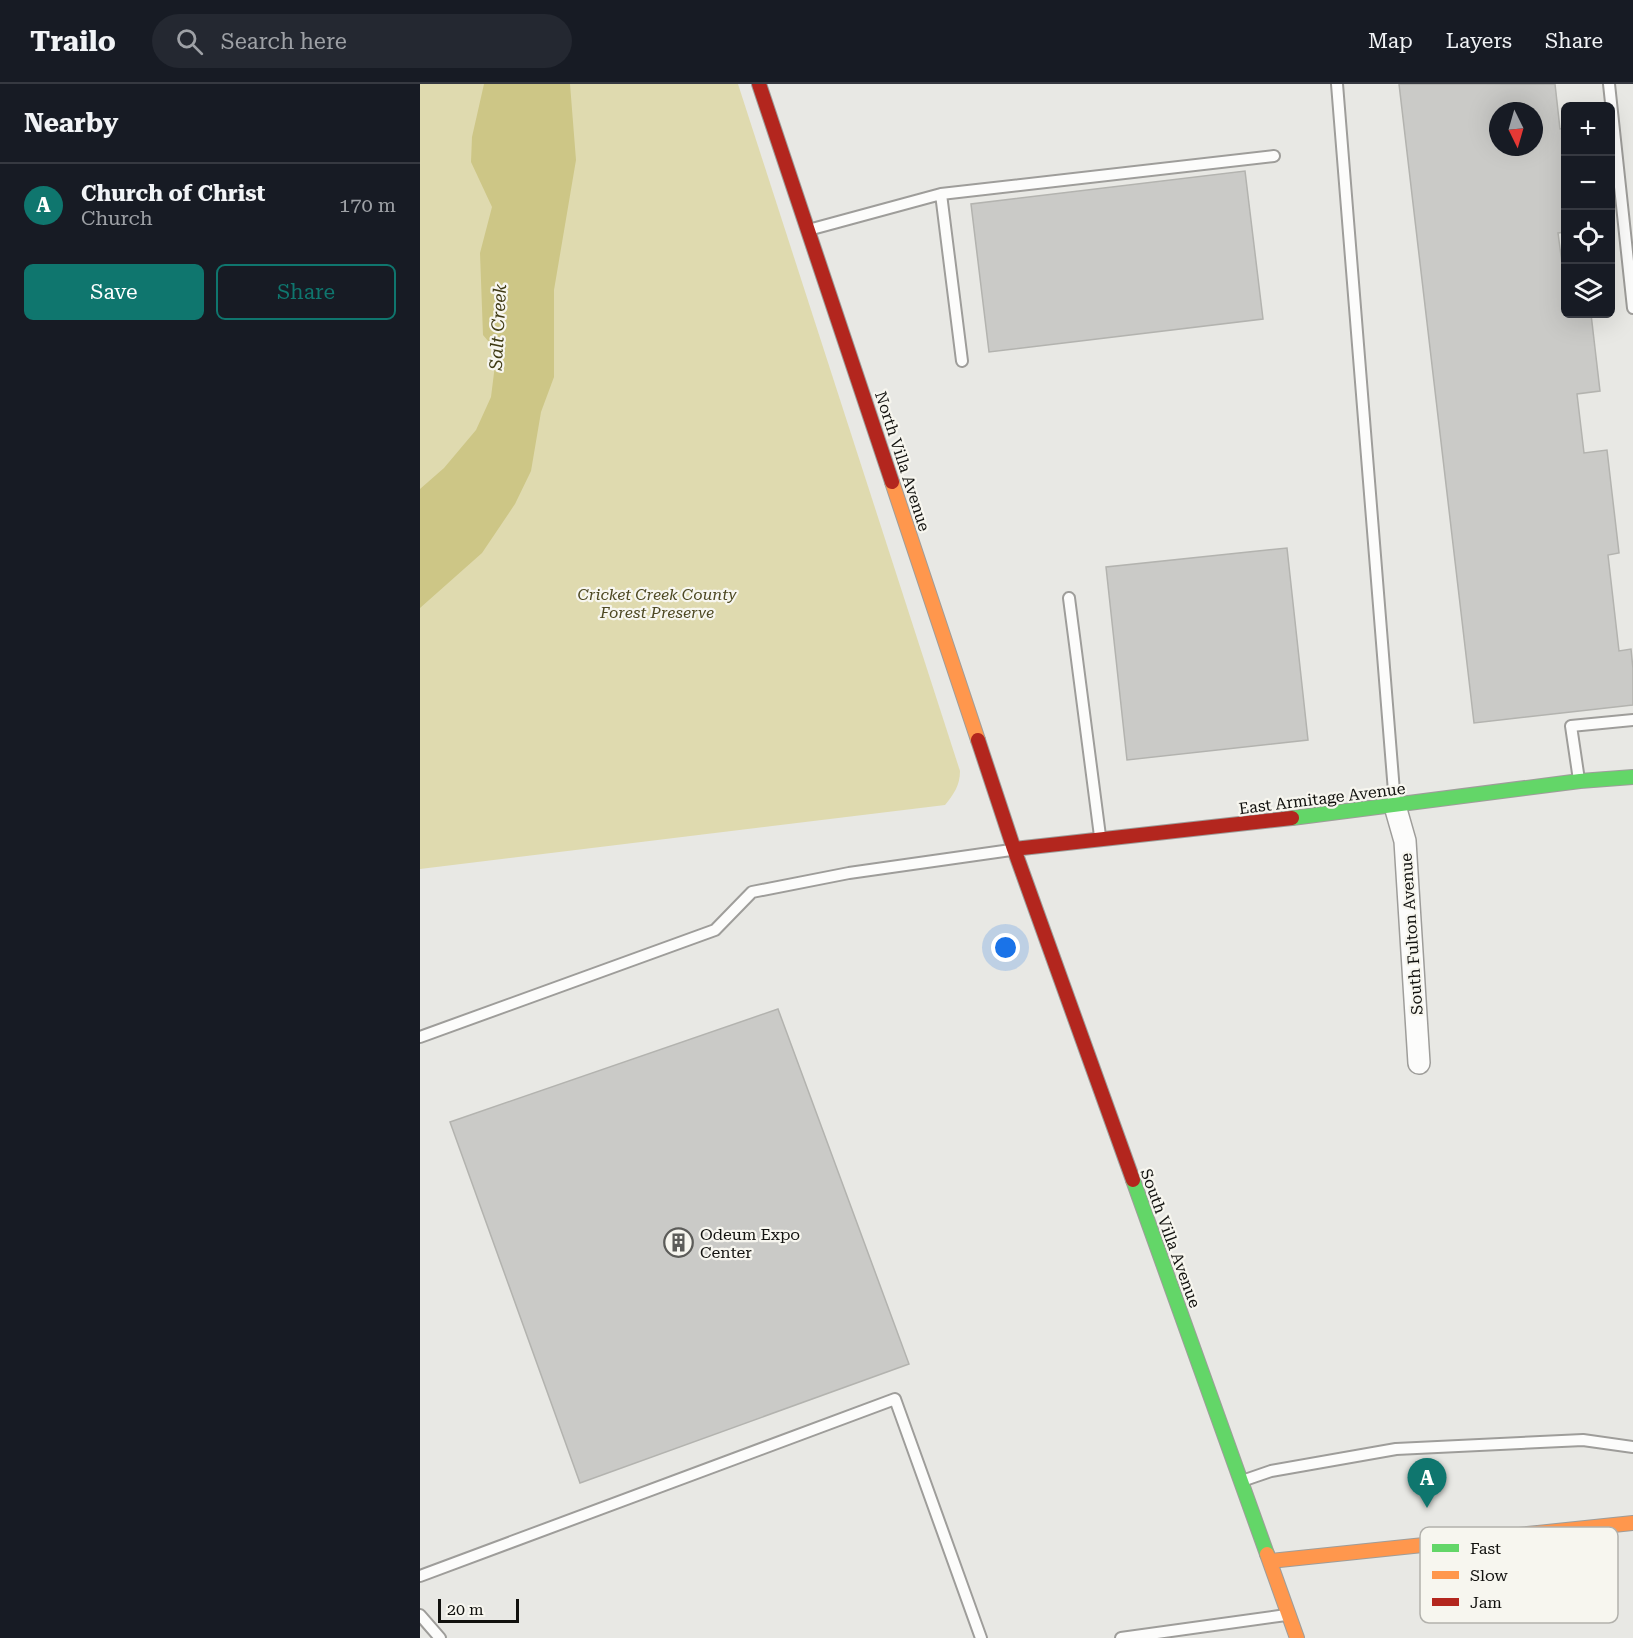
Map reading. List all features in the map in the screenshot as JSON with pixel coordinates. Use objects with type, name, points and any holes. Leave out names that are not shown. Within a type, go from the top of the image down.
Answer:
[{"type":"main road","name":"North Villa Avenue","points":[[759,84],[1014,849]]},
{"type":"main road","name":"East Armitage Avenue","points":[[1014,849],[1395,807],[1580,781],[1633,777]]},
{"type":"main road","name":"South Villa Avenue","points":[[1014,849],[1297,1638]]},
{"type":"main road","points":[[1595,1527],[1633,1523]]},
{"type":"main road","points":[[1270,1561],[1420,1545]]},
{"type":"street","name":"South Fulton Avenue","points":[[1395,807],[1405,841],[1419,1063]]},
{"type":"lane","points":[[1337,84],[1395,807]]},
{"type":"lane","points":[[1609,84],[1633,308]]},
{"type":"lane","points":[[809,230],[941,194],[1274,156]]},
{"type":"lane","points":[[941,194],[962,361]]},
{"type":"lane","points":[[1069,598],[1100,839]]},
{"type":"lane","points":[[1580,781],[1571,726],[1633,720]]},
{"type":"lane","points":[[420,1037],[715,930],[752,892],[849,873],[1014,849]]},
{"type":"lane","points":[[420,1576],[895,1399],[981,1638]]},
{"type":"lane","points":[[1241,1481],[1271,1471],[1396,1449],[1582,1440],[1633,1447]]},
{"type":"lane","points":[[1121,1638],[1289,1614]]},
{"type":"lane","points":[[420,1615],[440,1638]]},
{"type":"green space","name":"Cricket Creek County Forest Preserve","points":[[420,84],[738,84],[960,771],[956,789],[945,805],[420,869]]},
{"type":"water","name":"Salt Creek","points":[[484,84],[570,84],[576,160],[554,290],[554,377],[541,412],[531,471],[515,504],[482,553],[420,608],[420,489],[444,468],[476,430],[491,397],[495,365],[494,348],[483,335],[480,253],[492,207],[471,162],[472,137]]},
{"type":"building","points":[[1399,84],[1555,84],[1561,129],[1561,233],[1558,233],[1561,256],[1561,318],[1591,318],[1600,391],[1577,394],[1584,453],[1607,450],[1619,553],[1608,555],[1619,651],[1631,649],[1633,705],[1474,723]]},
{"type":"building","points":[[1245,171],[1263,319],[989,352],[971,204]]},
{"type":"building","points":[[1287,548],[1308,740],[1127,760],[1106,567]]},
{"type":"building","name":"Odeum Expo Center","points":[[778,1009],[909,1364],[580,1483],[450,1122]]},
{"type":"traffic: fast","points":[[1292,818],[1580,781],[1633,777]]},
{"type":"traffic: fast","points":[[1133,1180],[1267,1554]]},
{"type":"traffic: slow","points":[[892,482],[978,740]]},
{"type":"traffic: slow","points":[[1595,1527],[1633,1523]]},
{"type":"traffic: slow","points":[[1270,1561],[1420,1545]]},
{"type":"traffic: slow","points":[[1267,1554],[1297,1638]]},
{"type":"traffic: jam","points":[[759,84],[892,482]]},
{"type":"traffic: jam","points":[[978,740],[1014,849],[1133,1180]]},
{"type":"traffic: jam","points":[[1014,849],[1292,818]]},
{"type":"place","name":"Odeum Expo Center","points":[[679,1243]]},
{"type":"place","name":"Church of Christ","points":[[1427,1508]]}]
